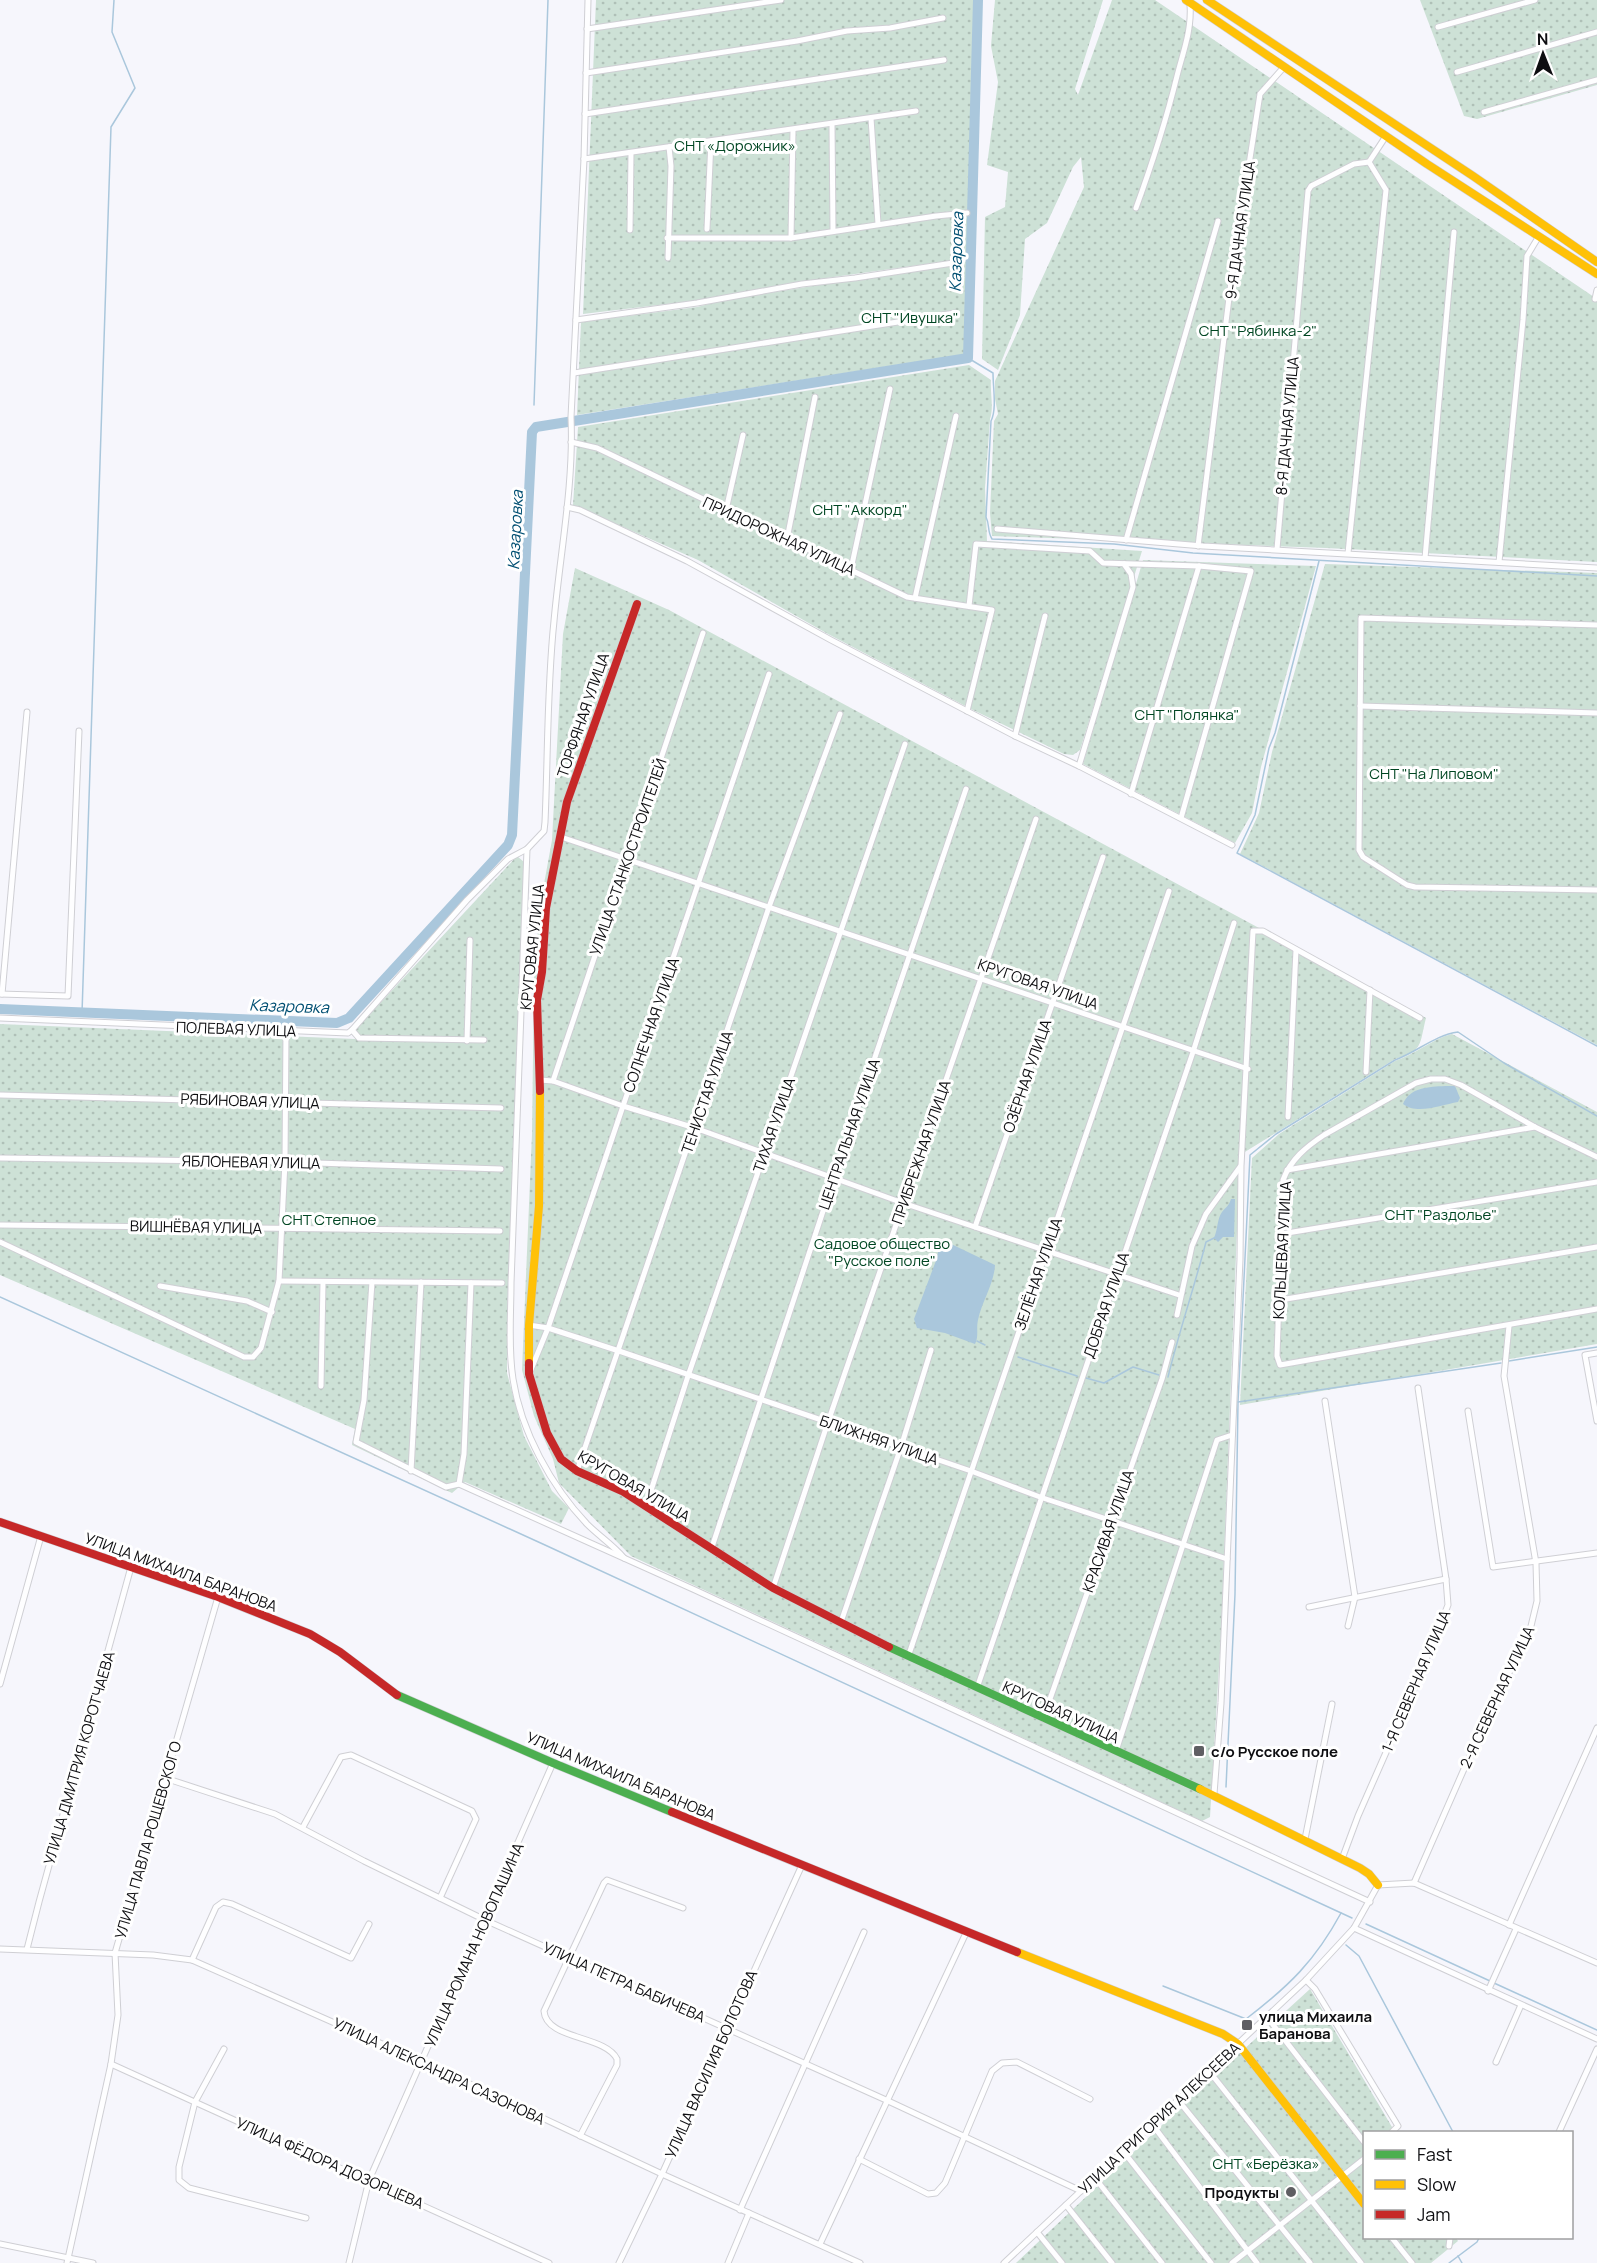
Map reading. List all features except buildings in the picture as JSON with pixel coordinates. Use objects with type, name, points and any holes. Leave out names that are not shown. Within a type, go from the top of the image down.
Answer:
[{"type":"main road","points":[[1207,0],[1597,262]]},
{"type":"main road","points":[[1188,1],[1375,129],[1597,274]]},
{"type":"main road","points":[[1375,129],[1383,117]]},
{"type":"main road","name":"ТОРФЯНАЯ УЛИЦА","points":[[561,837],[567,802],[637,604]]},
{"type":"main road","name":"КРУГОВАЯ УЛИЦА","points":[[561,837],[546,908],[542,972],[537,1000],[540,1080],[539,1206],[529,1325],[529,1374],[547,1432],[561,1459],[577,1471],[622,1491],[773,1588],[908,1657],[1214,1794],[1342,1859],[1369,1874],[1378,1885]]},
{"type":"main road","name":"УЛИЦА МИХАИЛА БАРАНОВА","points":[[0,1522],[218,1597],[310,1634],[340,1652],[399,1696],[553,1763],[1222,2034],[1238,2044]]},
{"type":"main road","points":[[1238,2044],[1363,2202]]},
{"type":"street","points":[[352,1030],[467,900],[508,859],[527,849],[544,831],[551,652],[567,507],[571,442],[584,159],[588,0]]},
{"type":"street","points":[[587,30],[782,0]]},
{"type":"street","points":[[1438,27],[1535,0]]},
{"type":"street","points":[[1136,208],[1169,111],[1186,46],[1191,18],[1188,1]]},
{"type":"street","points":[[586,73],[797,42],[847,31],[890,28],[943,18]]},
{"type":"street","points":[[1457,72],[1597,32]]},
{"type":"street","points":[[585,114],[944,60]]},
{"type":"street","name":"9-Я ДАЧНАЯ УЛИЦА","points":[[1198,546],[1232,274],[1260,94],[1284,67]]},
{"type":"street","points":[[1484,112],[1597,80]]},
{"type":"street","points":[[584,159],[916,111]]},
{"type":"street","points":[[871,118],[878,224]]},
{"type":"street","points":[[832,124],[833,231]]},
{"type":"street","points":[[791,238],[793,130]]},
{"type":"street","points":[[1348,554],[1386,189],[1369,162],[1386,136]]},
{"type":"street","points":[[707,229],[711,141]]},
{"type":"street","points":[[668,258],[671,175],[669,147]]},
{"type":"street","points":[[630,230],[631,153]]},
{"type":"street","name":"8-Я ДАЧНАЯ УЛИЦА","points":[[1277,549],[1308,191],[1311,186],[1354,164],[1369,162]]},
{"type":"street","points":[[1522,210],[1562,232],[1597,256]]},
{"type":"street","points":[[667,238],[791,238],[967,213]]},
{"type":"street","points":[[1126,540],[1218,220]]},
{"type":"street","points":[[1425,558],[1454,232]]},
{"type":"street","points":[[1499,562],[1523,320],[1527,256],[1539,236]]},
{"type":"street","points":[[576,320],[954,262]]},
{"type":"street","points":[[1595,299],[1597,290]]},
{"type":"street","points":[[574,373],[956,313]]},
{"type":"street","points":[[851,569],[890,389]]},
{"type":"street","points":[[787,539],[815,397]]},
{"type":"street","points":[[915,598],[956,416]]},
{"type":"street","points":[[726,510],[743,435]]},
{"type":"street","name":"ПРИДОРОЖНАЯ УЛИЦА","points":[[571,442],[597,448],[907,597],[992,610],[967,711]]},
{"type":"street","points":[[567,507],[580,510],[687,561],[967,711],[1232,845]]},
{"type":"street","points":[[997,530],[1198,546],[1597,568]]},
{"type":"street","points":[[969,606],[976,544],[1090,551],[1103,563],[1199,566],[1251,571],[1181,818]]},
{"type":"street","points":[[1079,766],[1133,587],[1131,574],[1124,564]]},
{"type":"street","points":[[1131,794],[1199,566]]},
{"type":"street","points":[[1015,736],[1045,616]]},
{"type":"street","points":[[1597,626],[1361,618],[1359,850],[1363,857],[1407,885],[1415,887],[1597,890]]},
{"type":"street","name":"УЛИЦА СТАНКОСТРОИТЕЛЕЙ","points":[[553,1082],[704,633]]},
{"type":"street","name":"СОЛНЕЧНАЯ УЛИЦА","points":[[529,1374],[548,1328],[700,884],[769,674]]},
{"type":"street","points":[[1360,706],[1597,713]]},
{"type":"street","points":[[27,712],[1,994],[68,996],[79,731]]},
{"type":"street","name":"ТЕНИСТАЯ УЛИЦА","points":[[577,1471],[769,907],[840,714]]},
{"type":"street","name":"ТИХАЯ УЛИЦА","points":[[646,1506],[688,1376],[905,744]]},
{"type":"street","name":"ЦЕНТРАЛЬНАЯ УЛИЦА","points":[[712,1547],[966,789]]},
{"type":"street","name":"ПРИБРЕЖНАЯ УЛИЦА","points":[[773,1588],[1036,819]]},
{"type":"street","name":"КРУГОВАЯ УЛИЦА","points":[[561,837],[1248,1069]]},
{"type":"street","points":[[527,849],[511,1283],[512,1377],[517,1401],[532,1441],[559,1488],[588,1525],[624,1558]]},
{"type":"street","name":"ОЗЁРНАЯ УЛИЦА","points":[[975,1227],[1103,857]]},
{"type":"street","name":"ЗЕЛЁНАЯ УЛИЦА","points":[[908,1657],[1169,891]]},
{"type":"street","name":"ДОБРАЯ УЛИЦА","points":[[977,1688],[1193,1052],[1234,923]]},
{"type":"street","points":[[1214,1794],[1221,1703],[1240,1259],[1241,1166],[1248,1069],[1253,931],[1263,931],[1420,1018]]},
{"type":"street","points":[[466,1041],[470,940]]},
{"type":"street","points":[[1288,1117],[1296,950]]},
{"type":"street","points":[[1366,1072],[1370,990]]},
{"type":"street","name":"ПОЛЕВАЯ УЛИЦА","points":[[0,1018],[341,1034],[352,1030],[359,1038],[484,1041]]},
{"type":"street","points":[[0,1242],[244,1357],[253,1357],[261,1348],[279,1281],[285,1162],[286,1030]]},
{"type":"street","name":"КОЛЬЦЕВАЯ УЛИЦА","points":[[1597,1157],[1535,1127],[1461,1085],[1445,1079],[1431,1079],[1416,1083],[1324,1135],[1302,1151],[1287,1170],[1283,1180],[1277,1356],[1280,1365],[1597,1310]]},
{"type":"street","points":[[540,1080],[553,1082],[695,1128],[903,1203],[1179,1295]]},
{"type":"street","name":"РЯБИНОВАЯ УЛИЦА","points":[[0,1095],[501,1108]]},
{"type":"street","points":[[1287,1170],[1535,1127]]},
{"type":"street","name":"ЯБЛОНЕВАЯ УЛИЦА","points":[[0,1158],[285,1162],[501,1169]]},
{"type":"street","points":[[1177,1315],[1179,1295],[1192,1246],[1206,1214],[1241,1166]]},
{"type":"street","points":[[1281,1234],[1597,1182]]},
{"type":"street","name":"ВИШНЁВАЯ УЛИЦА","points":[[0,1225],[500,1231]]},
{"type":"street","points":[[1280,1300],[1597,1247]]},
{"type":"street","points":[[279,1281],[502,1283]]},
{"type":"street","points":[[321,1386],[323,1282]]},
{"type":"street","points":[[372,1282],[364,1400],[356,1442],[446,1487],[459,1484],[624,1558],[1370,1902]]},
{"type":"street","points":[[411,1471],[421,1282]]},
{"type":"street","points":[[459,1484],[464,1454],[471,1283]]},
{"type":"street","points":[[160,1286],[247,1301],[272,1312]]},
{"type":"street","name":"БЛИЖНЯЯ УЛИЦА","points":[[529,1325],[548,1328],[619,1351],[971,1471],[1040,1497],[1227,1559]]},
{"type":"street","name":"2-Я СЕВЕРНАЯ УЛИЦА","points":[[1414,1883],[1531,1626],[1537,1601],[1536,1563],[1504,1376],[1509,1326]]},
{"type":"street","name":"КРАСИВАЯ УЛИЦА","points":[[1043,1719],[1162,1379],[1172,1342]]},
{"type":"street","points":[[841,1623],[901,1447],[931,1350]]},
{"type":"street","points":[[1597,1353],[1586,1355],[1597,1421]]},
{"type":"street","name":"1-Я СЕВЕРНАЯ УЛИЦА","points":[[1342,1859],[1448,1605],[1418,1388]]},
{"type":"street","points":[[1325,1401],[1355,1597],[1348,1626]]},
{"type":"street","points":[[1468,1411],[1493,1567],[1597,1553]]},
{"type":"street","points":[[1116,1751],[1217,1440],[1232,1435]]},
{"type":"street","points":[[0,1684],[41,1536]]},
{"type":"street","name":"УЛИЦА ДМИТРИЯ КОРОТЧАЕВА","points":[[27,1949],[132,1567]]},
{"type":"street","points":[[1309,1607],[1446,1579]]},
{"type":"street","name":"УЛИЦА ПАВЛА РОЩЕВСКОГО","points":[[67,2260],[111,2064],[118,2007],[115,1953],[218,1597]]},
{"type":"street","points":[[1305,1839],[1332,1704]]},
{"type":"street","points":[[1509,1925],[1597,1728]]},
{"type":"street","points":[[303,1827],[341,1757],[351,1755],[472,1811],[476,1819],[440,1898]]},
{"type":"street","name":"УЛИЦА РОМАНА НОВОПАШИНА","points":[[349,2263],[369,2180],[553,1763]]},
{"type":"street","name":"УЛИЦА ПЕТРА БАБИЧЕВА","points":[[165,1778],[275,1814],[364,1861],[485,1920],[805,2063],[1081,2191]]},
{"type":"street","name":"УЛИЦА ВАСИЛИЯ БОЛОТОВА","points":[[620,2263],[802,1865]]},
{"type":"street","points":[[580,2136],[618,2062],[616,2056],[609,2050],[553,2027],[546,2019],[544,2011],[603,1883],[607,1880],[683,1908]]},
{"type":"street","points":[[1378,1885],[1414,1883],[1516,1929],[1597,1962]]},
{"type":"street","name":"УЛИЦА ГРИГОРИЯ АЛЕКСЕЕВА","points":[[1007,2262],[1306,1980],[1354,1928],[1378,1885]]},
{"type":"street","points":[[192,1960],[216,1906],[223,1902],[351,1958],[369,1924]]},
{"type":"street","points":[[1354,1928],[1597,2039]]},
{"type":"street","points":[[1488,1990],[1516,1929]]},
{"type":"street","points":[[740,2210],[864,1932]]},
{"type":"street","points":[[820,2244],[966,1932]]},
{"type":"street","name":"УЛИЦА АЛЕКСАНДРА САЗОНОВА","points":[[0,1949],[115,1953],[192,1960],[423,2062],[740,2210],[860,2263]]},
{"type":"street","points":[[1306,1980],[1315,1989],[1398,2126],[1394,2131]]},
{"type":"street","points":[[1496,2062],[1521,2005]]},
{"type":"street","points":[[1267,2017],[1363,2139]]},
{"type":"street","points":[[224,2049],[195,2102],[179,2167],[180,2180],[189,2188],[306,2218]]},
{"type":"street","points":[[1560,2131],[1597,2049]]},
{"type":"street","points":[[860,2159],[928,2194],[943,2187],[992,2071],[1006,2062],[1017,2062],[1090,2099]]},
{"type":"street","name":"УЛИЦА ФЁДОРА ДОЗОРЦЕВА","points":[[111,2064],[549,2263]]},
{"type":"street","points":[[1209,2071],[1361,2263]]},
{"type":"street","points":[[1178,2100],[1310,2263]]},
{"type":"street","points":[[1152,2124],[1257,2263]]},
{"type":"street","points":[[1124,2151],[1211,2263]]},
{"type":"street","points":[[1232,2263],[1363,2160]]},
{"type":"street","points":[[1095,2178],[1162,2263]]},
{"type":"street","points":[[1066,2205],[1112,2263]]},
{"type":"street","points":[[728,2263],[749,2213]]},
{"type":"street","points":[[1037,2232],[1062,2263]]},
{"type":"street","points":[[1393,2239],[1412,2263]]},
{"type":"street","points":[[1449,2246],[1450,2239]]},
{"type":"street","points":[[0,2244],[67,2260],[93,2263]]},
{"type":"green space","name":"СНТ «Дорожник»","points":[[596,0],[976,0],[969,258],[791,283],[701,300],[583,314]]},
{"type":"green space","name":"СНТ \"Рябинка-2\"","points":[[995,0],[1103,0],[1075,89],[1078,95],[1112,0],[1155,0],[1597,299],[1597,562],[1326,548],[992,536],[990,513],[994,421],[998,414],[995,381],[1084,187],[1081,157],[1073,167],[1047,223],[1025,239],[1020,315],[998,370],[982,359],[985,217],[1005,207],[1008,172],[987,165],[998,82],[991,46]]},
{"type":"green space","points":[[1420,0],[1597,0],[1597,85],[1477,119],[1464,116]]},
{"type":"green space","name":"СНТ \"Ивушка\"","points":[[969,261],[966,354],[577,415],[581,322],[697,307],[725,300]]},
{"type":"green space","name":"СНТ \"Аккорд\"","points":[[969,365],[991,380],[992,410],[985,488],[987,541],[1142,551],[1080,750],[1073,755],[1064,754],[971,709],[828,634],[698,560],[573,505],[578,427]]},
{"type":"green space","name":"СНТ \"Полянка\"","points":[[1143,560],[1316,566],[1261,767],[1252,813],[1235,843],[1083,764]]},
{"type":"green space","name":"СНТ \"На Липовом\"","points":[[1325,564],[1597,573],[1597,1045],[1240,854],[1259,813],[1272,752]]},
{"type":"green space","name":"Садовое общество \"Русское поле\"","points":[[575,568],[669,610],[1426,1018],[1419,1045],[1411,1053],[1395,1059],[1240,1155],[1221,1633],[1210,1817],[1202,1821],[631,1556],[559,1483],[553,1459],[534,1416],[522,1370],[532,1134],[534,977],[540,906],[552,840],[563,634]]},
{"type":"green space","name":"СНТ Степное","points":[[517,856],[524,862],[507,1315],[507,1373],[524,1436],[552,1491],[569,1508],[561,1524],[465,1482],[452,1493],[352,1445],[355,1429],[0,1275],[0,1024],[355,1039],[356,1029]]},
{"type":"green space","name":"СНТ \"Раздолье\"","points":[[1452,1034],[1597,1112],[1597,1344],[1240,1405],[1252,1158],[1279,1134],[1395,1061]]},
{"type":"green space","name":"СНТ «Берёзка»","points":[[1310,1989],[1394,2131],[1363,2131],[1363,2239],[1457,2239],[1458,2241],[1431,2263],[1016,2263]]},
{"type":"water","points":[[1455,1086],[1460,1098],[1458,1102],[1422,1109],[1403,1104],[1406,1098],[1415,1091]]},
{"type":"water","points":[[1231,1199],[1235,1199],[1234,1237],[1223,1237],[1218,1242],[1214,1238],[1219,1218]]},
{"type":"water","points":[[949,1243],[995,1265],[978,1320],[975,1344],[945,1333],[917,1328],[914,1319],[939,1247]]},
{"type":"waterway","points":[[82,1013],[111,127],[135,88],[112,32],[114,0]]},
{"type":"waterway","points":[[534,405],[548,0]]},
{"type":"waterway","name":"Казаровка","points":[[0,1009],[337,1023],[349,1018],[508,845],[512,835],[532,432],[536,427],[968,358],[978,0]]},
{"type":"waterway","points":[[968,358],[993,373],[994,404],[986,517],[992,539],[1114,544],[1193,553],[1597,576]]},
{"type":"waterway","points":[[1319,561],[1275,733],[1269,748],[1255,815],[1237,853],[1597,1046]]},
{"type":"waterway","points":[[1226,1787],[1235,1594],[1238,1402],[1250,1155],[1276,1134],[1395,1060],[1434,1040],[1458,1032],[1504,1063],[1597,1116]]},
{"type":"waterway","points":[[1168,1377],[1206,1242],[1216,1237]]},
{"type":"waterway","points":[[0,1297],[545,1545],[1352,1918]]},
{"type":"waterway","points":[[977,1341],[985,1345]]},
{"type":"waterway","points":[[1509,1361],[1597,1347]]},
{"type":"waterway","points":[[1018,1357],[1077,1376]]},
{"type":"waterway","points":[[1238,1402],[1501,1363]]},
{"type":"waterway","points":[[1086,1378],[1104,1383],[1133,1367],[1159,1375]]},
{"type":"waterway","points":[[1163,1986],[1246,2019],[1300,1972],[1321,1945],[1341,1913]]},
{"type":"waterway","points":[[1366,1924],[1490,1981]]},
{"type":"waterway","points":[[1346,1945],[1359,1956],[1452,2131]]},
{"type":"waterway","points":[[1494,1983],[1597,2030]]},
{"type":"waterway","points":[[1449,2263],[1478,2239]]},
{"type":"waterway","points":[[1458,2256],[1462,2263]]},
{"type":"traffic: fast","points":[[889,1647],[1200,1789]]},
{"type":"traffic: fast","points":[[397,1695],[672,1812]]},
{"type":"traffic: slow","points":[[1186,0],[1427,164],[1597,274]]},
{"type":"traffic: slow","points":[[1207,0],[1473,176],[1597,262]]},
{"type":"traffic: slow","points":[[529,1363],[529,1325],[539,1206],[540,1091]]},
{"type":"traffic: slow","points":[[1200,1789],[1360,1868],[1369,1874],[1378,1885]]},
{"type":"traffic: slow","points":[[1017,1952],[1223,2034],[1238,2044],[1363,2203]]},
{"type":"traffic: jam","points":[[540,1091],[537,1000],[542,972],[546,908],[567,802],[637,604]]},
{"type":"traffic: jam","points":[[529,1363],[529,1374],[547,1433],[561,1459],[577,1471],[622,1491],[773,1588],[889,1647]]},
{"type":"traffic: jam","points":[[0,1522],[218,1597],[310,1634],[340,1652],[397,1695]]},
{"type":"traffic: jam","points":[[672,1812],[1017,1952]]},
{"type":"place","name":"с/о Русское поле","points":[[1199,1751]]},
{"type":"place","name":"улица Михаила Баранова","points":[[1247,2025]]},
{"type":"place","name":"Продукты","points":[[1291,2192]]}]
